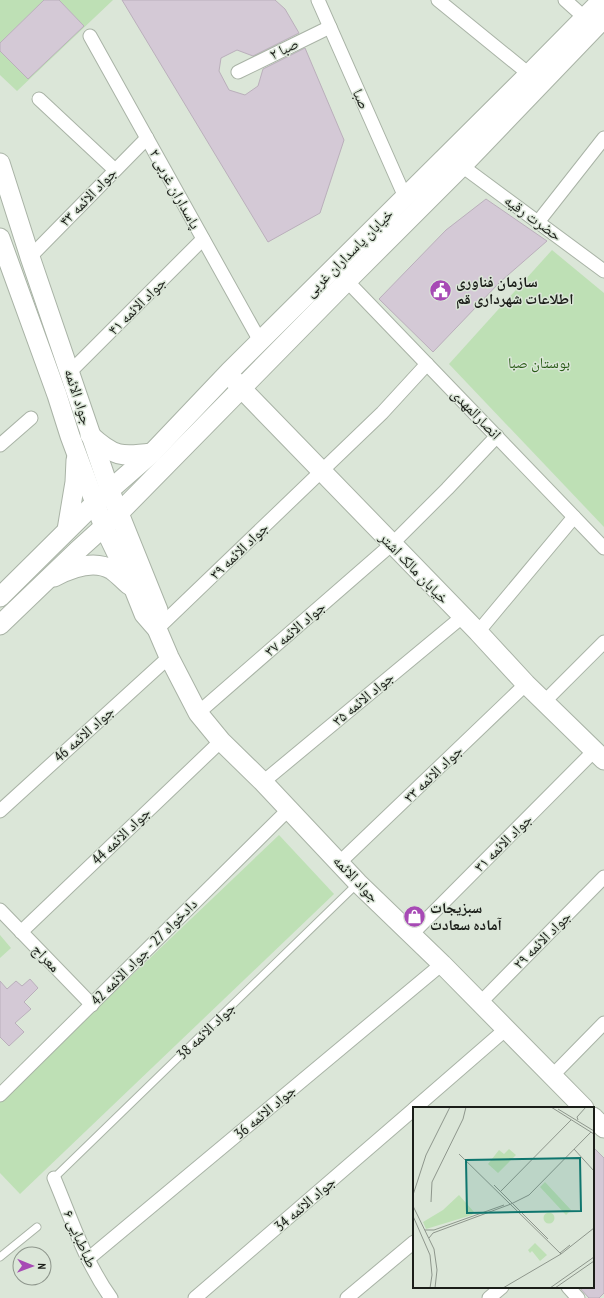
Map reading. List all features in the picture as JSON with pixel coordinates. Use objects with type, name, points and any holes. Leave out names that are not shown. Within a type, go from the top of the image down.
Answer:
[{"type":"street","name":"صبا","points":[[318,0],[404,197]]},
{"type":"street","points":[[438,0],[529,74]]},
{"type":"street","points":[[565,0],[585,18]]},
{"type":"street","name":"خیابان پاسداران غربی","points":[[0,597],[95,503],[152,453],[228,372],[602,0]]},
{"type":"street","name":"خیابان پاسداران غربی","points":[[44,582],[119,513],[462,166],[604,18]]},
{"type":"street","name":"صبا ۲","points":[[238,72],[330,27]]},
{"type":"street","name":"پاسداران غربی ۲","points":[[90,36],[260,341]]},
{"type":"street","points":[[39,99],[115,170]]},
{"type":"street","name":"جواد الائمه ۴۳","points":[[30,257],[147,138]]},
{"type":"street","points":[[538,222],[604,138]]},
{"type":"street","name":"جواد الائمه","points":[[0,162],[30,257],[90,435],[110,491],[158,610],[157,629]]},
{"type":"street","name":"حضرت رقیه","points":[[462,166],[604,271]]},
{"type":"street","name":"جواد الائمه","points":[[0,238],[76,453],[104,527],[134,589],[144,614],[157,629],[169,657],[198,713],[221,740],[263,782],[358,883],[442,964],[552,1076],[575,1105]]},
{"type":"street","name":"جواد الائمه ۴۱","points":[[70,372],[203,239]]},
{"type":"street","name":"انصارالمهدی","points":[[347,281],[604,548]]},
{"type":"street","name":"جواد الائمه ۳۹","points":[[157,629],[322,472],[382,413],[427,364]]},
{"type":"street","name":"خیابان مالک اشتر","points":[[228,372],[242,389],[478,632],[526,684],[599,755]]},
{"type":"street","points":[[0,445],[31,418]]},
{"type":"street","points":[[90,435],[104,448],[115,453],[130,456],[152,453]]},
{"type":"street","name":"جواد الائمه ۳۷","points":[[198,713],[392,544],[497,436]]},
{"type":"street","points":[[68,530],[75,482],[76,453]]},
{"type":"street","points":[[478,632],[574,517]]},
{"type":"street","points":[[0,625],[44,582],[62,572],[86,565],[101,566],[112,570],[134,589]]},
{"type":"street","name":"جواد الائمه ۳۵","points":[[263,782],[462,617]]},
{"type":"street","points":[[544,702],[601,645]]},
{"type":"street","name":"جواد الائمه 46","points":[[0,811],[169,657]]},
{"type":"street","name":"جواد الائمه ۳۳","points":[[339,863],[526,684]]},
{"type":"street","name":"جواد الائمه 44","points":[[21,932],[221,740]]},
{"type":"street","name":"جواد الائمه ۳۱","points":[[411,934],[599,755]]},
{"type":"street","name":"دادخواه 27 - جواد الائمه 42","points":[[0,1096],[288,809]]},
{"type":"street","name":"جواد الائمه ۲۹","points":[[480,1003],[604,877]]},
{"type":"street","name":"معراج","points":[[0,910],[92,1005]]},
{"type":"street","name":"جواد الائمه 36","points":[[88,1259],[442,964]]},
{"type":"street","points":[[552,1076],[604,1023]]},
{"type":"street","name":"جواد الائمه 34","points":[[417,1107],[506,1029]]},
{"type":"street","name":"جواد الائمه 34","points":[[195,1298],[413,1111]]},
{"type":"street","points":[[594,1118],[604,1128]]},
{"type":"street","name":"طباطبایی ۶","points":[[54,1178],[88,1259],[101,1284],[111,1298]]},
{"type":"street","points":[[347,1298],[413,1243]]},
{"type":"street","points":[[489,1298],[501,1288]]},
{"type":"street","points":[[569,1288],[578,1298]]},
{"type":"lane","name":"جواد الائمه 38","points":[[54,1178],[358,883]]},
{"type":"lane","points":[[0,1257],[37,1227]]},
{"type":"green space","points":[[0,0],[44,0],[0,43]]},
{"type":"green space","points":[[59,0],[113,0],[17,91],[0,75],[0,51],[28,79],[84,26]]},
{"type":"green space","name":"بوستان صبا","points":[[552,250],[604,293],[604,527],[449,364]]},
{"type":"green space","points":[[279,835],[334,894],[20,1194],[0,1173],[0,1101]]},
{"type":"green space","points":[[0,935],[11,948],[0,958]]},
{"type":"building","points":[[44,0],[59,0],[84,26],[28,79],[0,51],[0,43]]},
{"type":"building","points":[[122,0],[275,0],[285,9],[299,33],[253,56],[237,50],[221,58],[219,71],[229,90],[245,95],[258,86],[263,69],[305,48],[344,140],[320,213],[268,242]]},
{"type":"building","name":"سازمان فناوری اطلاعات شهرداری قم","points":[[486,199],[547,241],[500,282],[433,352],[379,299],[446,230]]},
{"type":"building","points":[[30,979],[38,988],[24,1002],[31,1009],[15,1023],[24,1032],[9,1046],[0,1037],[0,981],[7,989],[16,981],[22,986]]},
{"type":"building","points":[[594,1148],[604,1158],[604,1293],[599,1298],[589,1298],[580,1288],[594,1288]]},
{"type":"place","name":"سازمان فناوری اطلاعات شهرداری قم","points":[[440,291]]},
{"type":"place","name":"سبزیجات آماده سعادت","points":[[415,917]]}]
